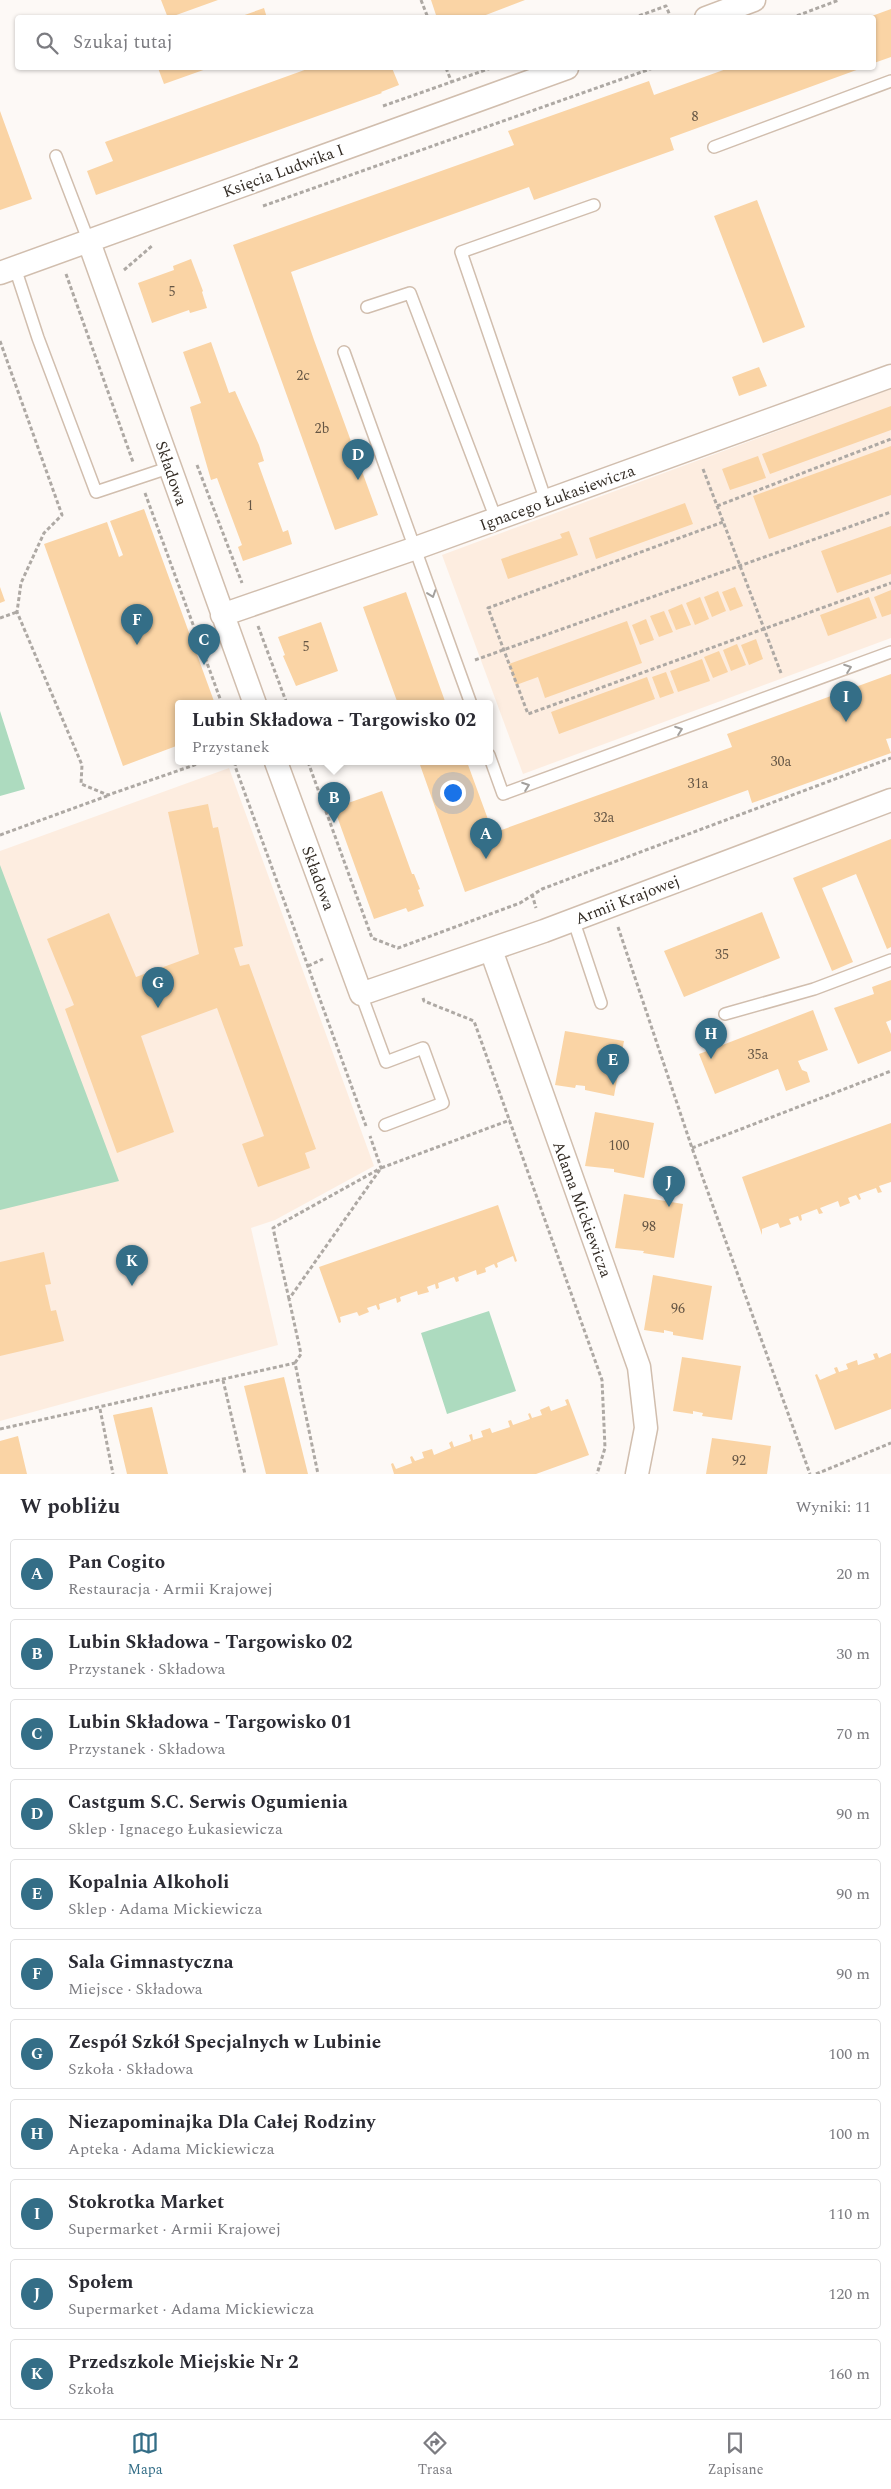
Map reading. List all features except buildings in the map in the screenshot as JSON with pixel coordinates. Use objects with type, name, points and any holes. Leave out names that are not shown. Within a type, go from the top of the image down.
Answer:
[{"type":"street","points":[[710,11],[754,0]]},
{"type":"street","name":"Księcia Ludwika I","points":[[7,271],[562,70]]},
{"type":"street","name":"Składowa","points":[[89,242],[254,700]]},
{"type":"street","name":"Ignacego Łukasiewicza","points":[[222,615],[416,548],[891,376]]},
{"type":"street","name":"Składowa","points":[[277,765],[361,994]]},
{"type":"street","name":"Armii Krajowej","points":[[361,994],[491,950],[891,800]]},
{"type":"street","name":"Adama Mickiewicza","points":[[491,950],[639,1367],[646,1428],[637,1474]]},
{"type":"lane","points":[[714,147],[891,81]]},
{"type":"lane","points":[[56,156],[89,242]]},
{"type":"lane","points":[[546,501],[461,252],[594,205]]},
{"type":"lane","points":[[7,271],[38,338],[96,492],[171,467]]},
{"type":"lane","points":[[367,307],[410,292],[496,519]]},
{"type":"lane","points":[[344,352],[470,700]]},
{"type":"lane","points":[[493,765],[503,794],[891,652]]},
{"type":"lane","points":[[574,919],[602,1003]]},
{"type":"lane","points":[[725,1014],[814,989],[891,960]]},
{"type":"lane","points":[[361,994],[386,1062],[423,1048],[443,1103],[385,1125]]},
{"type":"path","points":[[421,0],[427,15]]},
{"type":"path","points":[[799,15],[840,0]]},
{"type":"path","points":[[641,15],[666,6],[670,15]]},
{"type":"path","points":[[376,109],[485,70]]},
{"type":"path","points":[[255,209],[647,70]]},
{"type":"path","points":[[126,280],[123,270],[153,245],[162,242]]},
{"type":"path","points":[[58,253],[221,700]]},
{"type":"path","points":[[0,341],[62,516],[44,533],[21,583],[17,612],[82,765],[81,784],[108,795]]},
{"type":"path","points":[[717,506],[891,439]]},
{"type":"path","points":[[694,448],[788,690]]},
{"type":"path","points":[[194,456],[286,700]]},
{"type":"path","points":[[458,666],[891,512]]},
{"type":"path","points":[[723,522],[488,608],[528,714],[891,583]]},
{"type":"path","points":[[0,618],[17,612]]},
{"type":"path","points":[[309,765],[372,938],[398,948],[520,902],[542,889],[891,758]]},
{"type":"path","points":[[0,835],[194,765]]},
{"type":"path","points":[[235,765],[381,1168]]},
{"type":"path","points":[[617,927],[692,1148],[810,1474]]},
{"type":"path","points":[[398,948],[424,1000],[474,1021],[602,1380],[605,1448],[597,1474]]},
{"type":"path","points":[[692,1148],[891,1071]]},
{"type":"path","points":[[0,1429],[100,1409],[295,1363],[302,1354],[273,1228],[381,1168],[510,1120]]},
{"type":"path","points":[[290,1299],[381,1168]]},
{"type":"path","points":[[295,1363],[318,1474]]},
{"type":"path","points":[[223,1380],[245,1474]]},
{"type":"path","points":[[100,1409],[113,1474]]},
{"type":"path","points":[[816,1474],[891,1443]]},
{"type":"shaded area","points":[[891,389],[891,638],[523,774],[442,555]]},
{"type":"shaded area","points":[[229,768],[374,1166],[275,1220],[251,1228],[278,1345],[0,1421],[0,851]]},
{"type":"green space","points":[[0,711],[25,789],[0,796]]},
{"type":"green space","points":[[0,865],[119,1181],[0,1210]]},
{"type":"green space","points":[[489,1311],[516,1391],[447,1414],[421,1333]]},
{"type":"place","name":"Castgum S.C. Serwis Ogumienia","points":[[358,480]]},
{"type":"place","name":"Sala Gimnastyczna","points":[[137,645]]},
{"type":"place","name":"Lubin Składowa - Targowisko 01","points":[[204,665]]},
{"type":"place","name":"Stokrotka Market","points":[[846,722]]},
{"type":"place","name":"Lubin Składowa - Targowisko 02","points":[[334,823]]},
{"type":"place","name":"Pan Cogito","points":[[486,859]]},
{"type":"place","name":"Zespół Szkół Specjalnych w Lubinie","points":[[158,1008]]},
{"type":"place","name":"Niezapominajka Dla Całej Rodziny","points":[[711,1059]]},
{"type":"place","name":"Kopalnia Alkoholi","points":[[613,1085]]},
{"type":"place","name":"Społem","points":[[669,1207]]},
{"type":"place","name":"Przedszkole Miejskie Nr 2","points":[[132,1286]]}]
